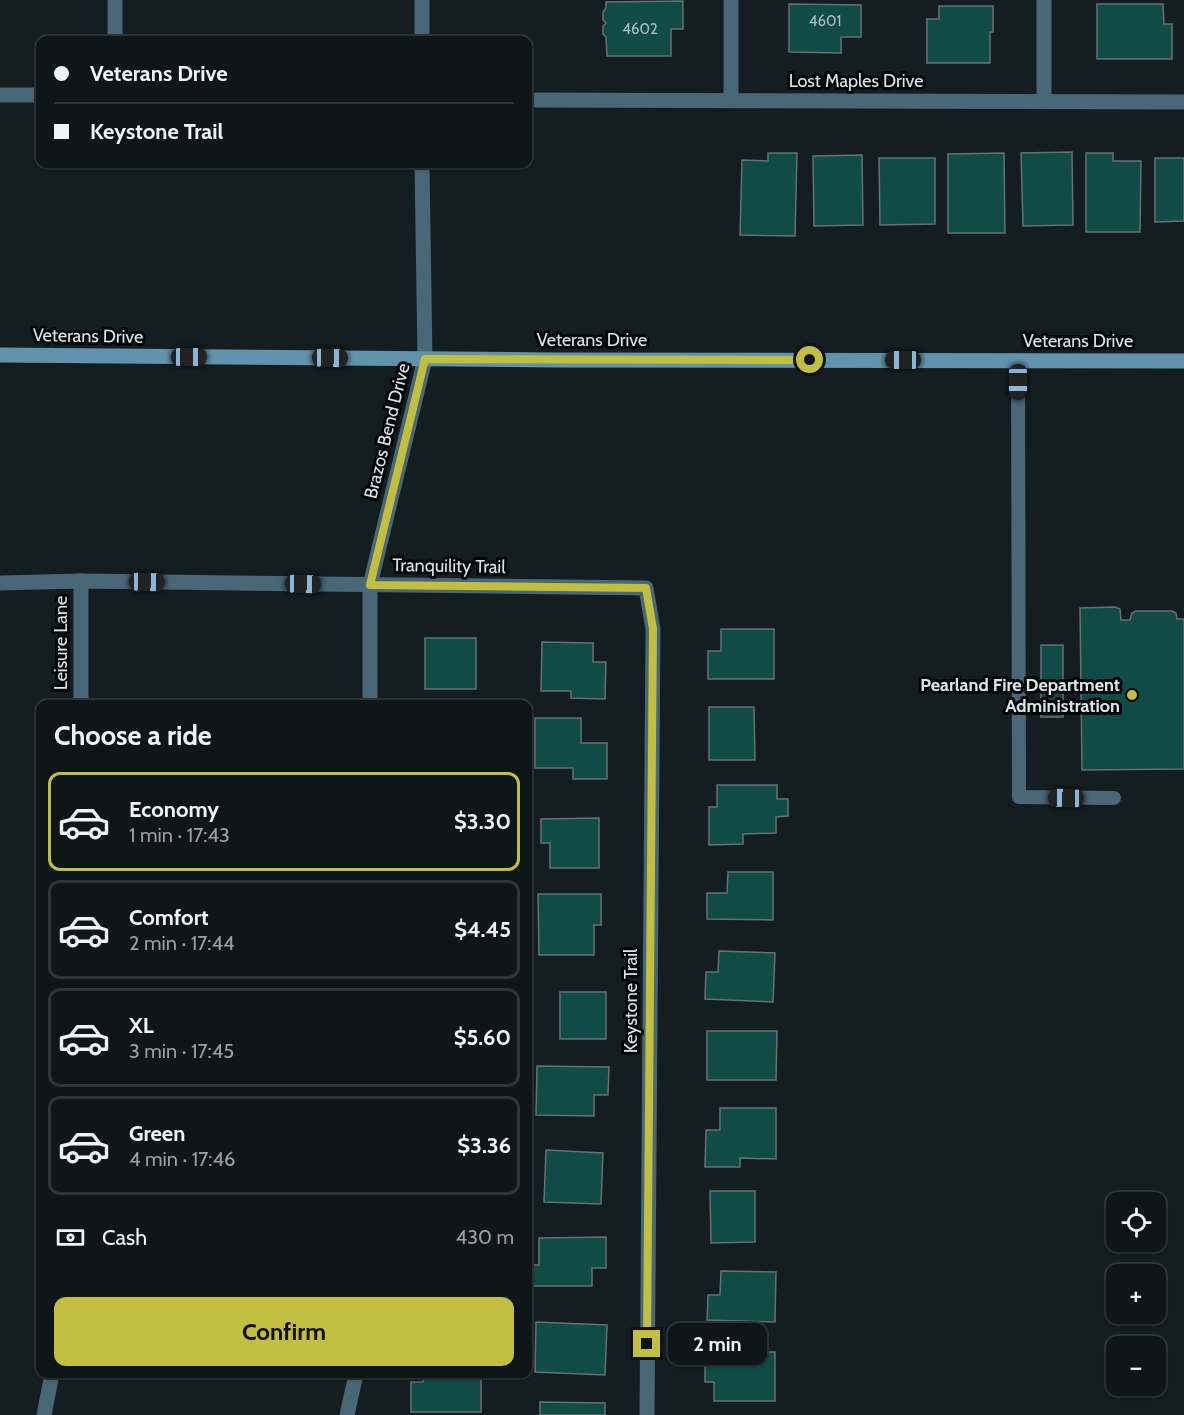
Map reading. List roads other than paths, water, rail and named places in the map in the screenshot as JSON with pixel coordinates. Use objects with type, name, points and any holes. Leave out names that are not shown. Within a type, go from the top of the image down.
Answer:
[{"type":"street","points":[[115,0],[115,36]]},
{"type":"street","points":[[422,0],[422,36]]},
{"type":"street","points":[[731,0],[731,100]]},
{"type":"street","points":[[1044,0],[1044,100]]},
{"type":"street","points":[[0,95],[36,95]]},
{"type":"street","name":"Lost Maples Drive","points":[[532,100],[1184,102]]},
{"type":"street","name":"Brazos Bend Drive","points":[[370,700],[370,585],[425,359],[422,168]]},
{"type":"street","name":"Veterans Drive","points":[[0,355],[425,359],[1184,361]]},
{"type":"street","name":"Tranquility Trail","points":[[0,583],[81,581],[646,588]]},
{"type":"street","name":"Leisure Lane","points":[[81,581],[81,700]]},
{"type":"street","name":"Keystone Trail","points":[[646,588],[653,629],[647,1415]]},
{"type":"street","points":[[44,1415],[51,1378]]},
{"type":"street","points":[[347,1415],[355,1378]]},
{"type":"lane","points":[[1018,361],[1019,797],[1114,798]]},
{"type":"place","name":"Pearland Fire Department Administration","points":[[1132,695]]}]
